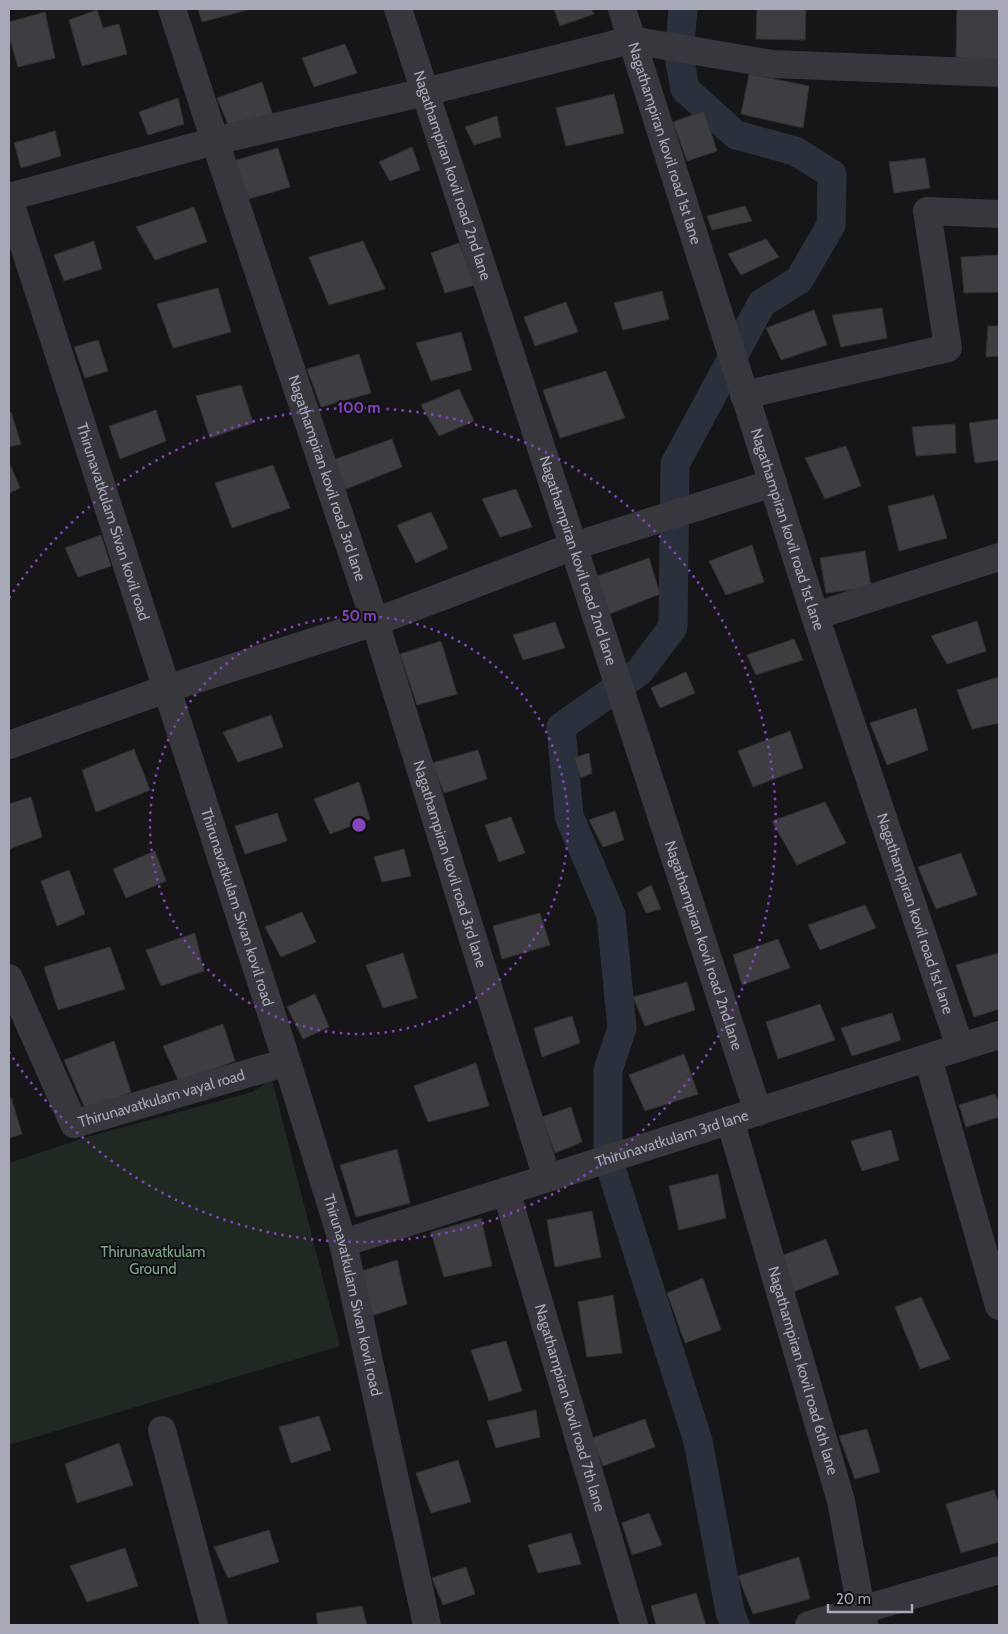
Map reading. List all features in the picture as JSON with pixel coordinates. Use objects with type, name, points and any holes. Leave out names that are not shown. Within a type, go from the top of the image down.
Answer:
[{"type":"street","name":"Nagathampiran kovil road 3rd lane","points":[[172,9],[375,622],[547,1178]]},
{"type":"street","name":"Nagathampiran kovil road 2nd lane","points":[[398,9],[758,1112]]},
{"type":"street","name":"Nagathampiran kovil road 1st lane","points":[[622,9],[815,616],[960,1047]]},
{"type":"street","points":[[9,198],[215,141],[425,92],[631,40],[772,64],[999,73]]},
{"type":"street","name":"Thirunavatkulam Sivan kovil road","points":[[9,198],[287,1062],[343,1243],[428,1625]]},
{"type":"street","points":[[744,395],[948,348],[926,211],[999,214]]},
{"type":"street","points":[[9,745],[166,689],[375,622],[574,546],[773,483]]},
{"type":"street","points":[[815,616],[999,557]]},
{"type":"street","name":"Thirunavatkulam vayal road","points":[[9,978],[74,1124],[287,1062]]},
{"type":"street","name":"Thirunavatkulam 3rd lane","points":[[343,1243],[999,1035]]},
{"type":"street","points":[[928,1058],[999,1306]]},
{"type":"street","name":"Nagathampiran kovil road 6th lane","points":[[730,1120],[841,1501],[862,1618]]},
{"type":"street","name":"Nagathampiran kovil road 7th lane","points":[[506,1191],[634,1625]]},
{"type":"street","points":[[162,1430],[214,1625]]},
{"type":"street","points":[[809,1625],[862,1618],[999,1570]]},
{"type":"green space","name":"Thirunavatkulam Ground","points":[[272,1079],[340,1346],[9,1445],[9,1163],[87,1137],[252,1092]]},
{"type":"building","points":[[198,9],[251,9],[202,22]]},
{"type":"building","points":[[554,9],[592,9],[594,14],[560,26]]},
{"type":"building","points":[[757,9],[806,9],[805,40],[756,39]]},
{"type":"building","points":[[957,9],[999,9],[999,63],[956,57]]},
{"type":"building","points":[[97,10],[103,28],[119,24],[127,54],[82,66],[69,20]]},
{"type":"building","points":[[45,12],[55,58],[18,67],[9,36],[9,22]]},
{"type":"building","points":[[345,44],[357,73],[314,87],[302,58]]},
{"type":"building","points":[[749,74],[809,86],[803,128],[741,114]]},
{"type":"building","points":[[262,82],[273,116],[230,129],[217,98]]},
{"type":"building","points":[[614,94],[624,133],[566,146],[556,108]]},
{"type":"building","points":[[178,98],[184,124],[148,135],[139,112]]},
{"type":"building","points":[[704,111],[717,151],[687,161],[673,122]]},
{"type":"building","points":[[497,116],[501,137],[474,145],[465,127]]},
{"type":"building","points":[[55,131],[61,156],[21,168],[14,143]]},
{"type":"building","points":[[412,147],[420,170],[390,181],[379,162]]},
{"type":"building","points":[[278,148],[290,187],[249,199],[233,161]]},
{"type":"building","points":[[925,158],[930,188],[894,193],[889,162]]},
{"type":"building","points":[[745,206],[752,221],[712,230],[707,216]]},
{"type":"building","points":[[194,207],[207,242],[155,260],[136,227]]},
{"type":"building","points":[[766,239],[779,257],[741,275],[728,254]]},
{"type":"building","points":[[94,241],[102,269],[64,281],[54,255]]},
{"type":"building","points":[[363,241],[385,289],[329,305],[309,257]]},
{"type":"building","points":[[459,243],[475,285],[445,293],[431,253]]},
{"type":"building","points":[[999,255],[999,292],[964,293],[961,257]]},
{"type":"building","points":[[218,288],[231,332],[173,348],[157,304]]},
{"type":"building","points":[[662,291],[669,319],[623,330],[614,303]]},
{"type":"building","points":[[566,302],[578,332],[535,346],[524,317]]},
{"type":"building","points":[[882,308],[887,338],[841,347],[832,315]]},
{"type":"building","points":[[814,310],[827,345],[781,360],[766,328]]},
{"type":"building","points":[[988,326],[999,326],[999,356],[986,357]]},
{"type":"building","points":[[461,332],[472,370],[431,381],[416,343]]},
{"type":"building","points":[[98,340],[108,371],[85,378],[74,347]]},
{"type":"building","points":[[359,354],[371,393],[321,407],[307,369]]},
{"type":"building","points":[[606,371],[625,418],[560,438],[543,390]]},
{"type":"building","points":[[241,385],[253,423],[210,438],[196,396]]},
{"type":"building","points":[[459,389],[474,421],[439,436],[421,405]]},
{"type":"building","points":[[156,410],[166,441],[120,459],[109,426]]},
{"type":"building","points":[[11,412],[21,444],[9,447],[9,413]]},
{"type":"building","points":[[999,419],[999,460],[975,463],[969,423]]},
{"type":"building","points":[[955,424],[956,453],[916,456],[912,427]]},
{"type":"building","points":[[392,439],[402,467],[346,489],[333,460]]},
{"type":"building","points":[[846,446],[861,486],[825,499],[805,458]]},
{"type":"building","points":[[9,462],[20,488],[9,493]]},
{"type":"building","points":[[273,465],[290,508],[232,528],[215,483]]},
{"type":"building","points":[[516,489],[532,527],[500,537],[482,499]]},
{"type":"building","points":[[934,495],[947,538],[899,551],[888,506]]},
{"type":"building","points":[[431,512],[448,548],[416,563],[397,525]]},
{"type":"building","points":[[101,535],[111,566],[78,577],[65,548]]},
{"type":"building","points":[[752,545],[764,582],[726,595],[709,561]]},
{"type":"building","points":[[865,551],[871,587],[826,593],[820,558]]},
{"type":"building","points":[[649,558],[660,594],[607,615],[595,577]]},
{"type":"building","points":[[977,621],[986,651],[947,664],[931,636]]},
{"type":"building","points":[[555,622],[565,648],[523,660],[513,635]]},
{"type":"building","points":[[794,639],[803,660],[756,675],[747,655]]},
{"type":"building","points":[[441,641],[457,694],[417,705],[400,654]]},
{"type":"building","points":[[686,672],[695,693],[660,708],[651,688]]},
{"type":"building","points":[[999,677],[999,723],[972,729],[957,690]]},
{"type":"building","points":[[916,708],[928,750],[887,765],[870,723]]},
{"type":"building","points":[[271,715],[283,747],[238,762],[223,732]]},
{"type":"building","points":[[790,731],[803,768],[753,787],[738,751]]},
{"type":"building","points":[[134,749],[150,790],[96,812],[82,770]]},
{"type":"building","points":[[478,750],[487,779],[444,793],[432,763]]},
{"type":"building","points":[[589,753],[592,773],[581,778],[574,758]]},
{"type":"building","points":[[359,782],[370,819],[330,834],[314,799]]},
{"type":"building","points":[[31,797],[42,837],[9,849],[9,804]]},
{"type":"building","points":[[825,802],[846,843],[797,865],[772,821]]},
{"type":"building","points":[[615,811],[624,840],[603,847],[589,820]]},
{"type":"building","points":[[277,813],[287,841],[245,854],[235,826]]},
{"type":"building","points":[[511,817],[525,853],[499,862],[485,825]]},
{"type":"building","points":[[404,849],[411,876],[382,882],[374,857]]},
{"type":"building","points":[[155,851],[166,881],[126,898],[113,869]]},
{"type":"building","points":[[961,853],[977,895],[936,909],[918,867]]},
{"type":"building","points":[[69,870],[85,914],[57,926],[41,881]]},
{"type":"building","points":[[651,885],[661,909],[646,913],[637,893]]},
{"type":"building","points":[[865,905],[876,928],[820,950],[808,925]]},
{"type":"building","points":[[302,912],[316,942],[281,957],[265,927]]},
{"type":"building","points":[[540,913],[550,945],[502,959],[493,926]]},
{"type":"building","points":[[195,933],[204,971],[161,986],[146,950]]},
{"type":"building","points":[[778,939],[790,968],[742,985],[733,955]]},
{"type":"building","points":[[110,947],[125,989],[58,1010],[44,967]]},
{"type":"building","points":[[403,953],[417,998],[383,1008],[366,965]]},
{"type":"building","points":[[999,953],[999,1009],[974,1017],[956,965]]},
{"type":"building","points":[[687,982],[695,1010],[645,1026],[633,997]]},
{"type":"building","points":[[315,994],[329,1027],[303,1039],[287,1007]]},
{"type":"building","points":[[820,1004],[835,1040],[778,1059],[766,1022]]},
{"type":"building","points":[[892,1013],[901,1040],[852,1056],[841,1028]]},
{"type":"building","points":[[572,1016],[580,1043],[542,1057],[534,1028]]},
{"type":"building","points":[[223,1024],[235,1061],[179,1082],[163,1046]]},
{"type":"building","points":[[114,1041],[131,1092],[86,1111],[64,1060]]},
{"type":"building","points":[[684,1054],[698,1094],[645,1111],[629,1075]]},
{"type":"building","points":[[476,1063],[489,1106],[428,1122],[414,1086]]},
{"type":"building","points":[[995,1094],[999,1103],[999,1117],[966,1127],[959,1105]]},
{"type":"building","points":[[11,1097],[22,1134],[9,1138],[9,1098]]},
{"type":"building","points":[[571,1107],[582,1142],[555,1153],[542,1117]]},
{"type":"building","points":[[891,1130],[899,1160],[862,1171],[851,1141]]},
{"type":"building","points":[[397,1149],[410,1203],[356,1217],[340,1165]]},
{"type":"building","points":[[718,1174],[726,1218],[679,1230],[669,1186]]},
{"type":"building","points":[[592,1211],[601,1257],[555,1267],[547,1220]]},
{"type":"building","points":[[481,1218],[492,1266],[444,1277],[431,1232]]},
{"type":"building","points":[[826,1239],[839,1274],[793,1292],[781,1256]]},
{"type":"building","points":[[397,1260],[407,1304],[371,1316],[359,1272]]},
{"type":"building","points":[[703,1278],[721,1330],[685,1343],[667,1293]]},
{"type":"building","points":[[613,1295],[622,1353],[587,1357],[578,1302]]},
{"type":"building","points":[[921,1297],[950,1359],[920,1369],[895,1307]]},
{"type":"building","points":[[506,1341],[522,1391],[489,1401],[471,1350]]},
{"type":"building","points":[[536,1410],[540,1437],[496,1448],[487,1421]]},
{"type":"building","points":[[319,1416],[331,1450],[291,1463],[279,1427]]},
{"type":"building","points":[[645,1419],[655,1447],[603,1466],[592,1438]]},
{"type":"building","points":[[867,1429],[880,1472],[855,1479],[839,1436]]},
{"type":"building","points":[[119,1443],[133,1485],[77,1503],[65,1464]]},
{"type":"building","points":[[458,1460],[471,1502],[431,1513],[416,1473]]},
{"type":"building","points":[[994,1490],[999,1504],[999,1542],[961,1553],[946,1504]]},
{"type":"building","points":[[649,1513],[662,1545],[632,1555],[622,1523]]},
{"type":"building","points":[[269,1530],[279,1562],[228,1578],[214,1547]]},
{"type":"building","points":[[571,1533],[581,1564],[538,1573],[528,1545]]},
{"type":"building","points":[[125,1548],[138,1586],[87,1602],[70,1566]]},
{"type":"building","points":[[799,1557],[810,1599],[753,1614],[738,1576]]},
{"type":"building","points":[[466,1567],[475,1594],[443,1605],[432,1578]]},
{"type":"building","points":[[696,1593],[706,1625],[656,1625],[651,1606]]},
{"type":"building","points":[[362,1606],[367,1625],[318,1625],[316,1613]]},
{"type":"waterway","points":[[683,9],[679,56],[685,89],[736,135],[795,151],[832,174],[831,225],[799,280],[762,303],[675,464],[673,627],[639,672],[561,727],[569,816],[611,915],[622,1028],[608,1070],[608,1159],[698,1441],[730,1612],[735,1625]]}]
